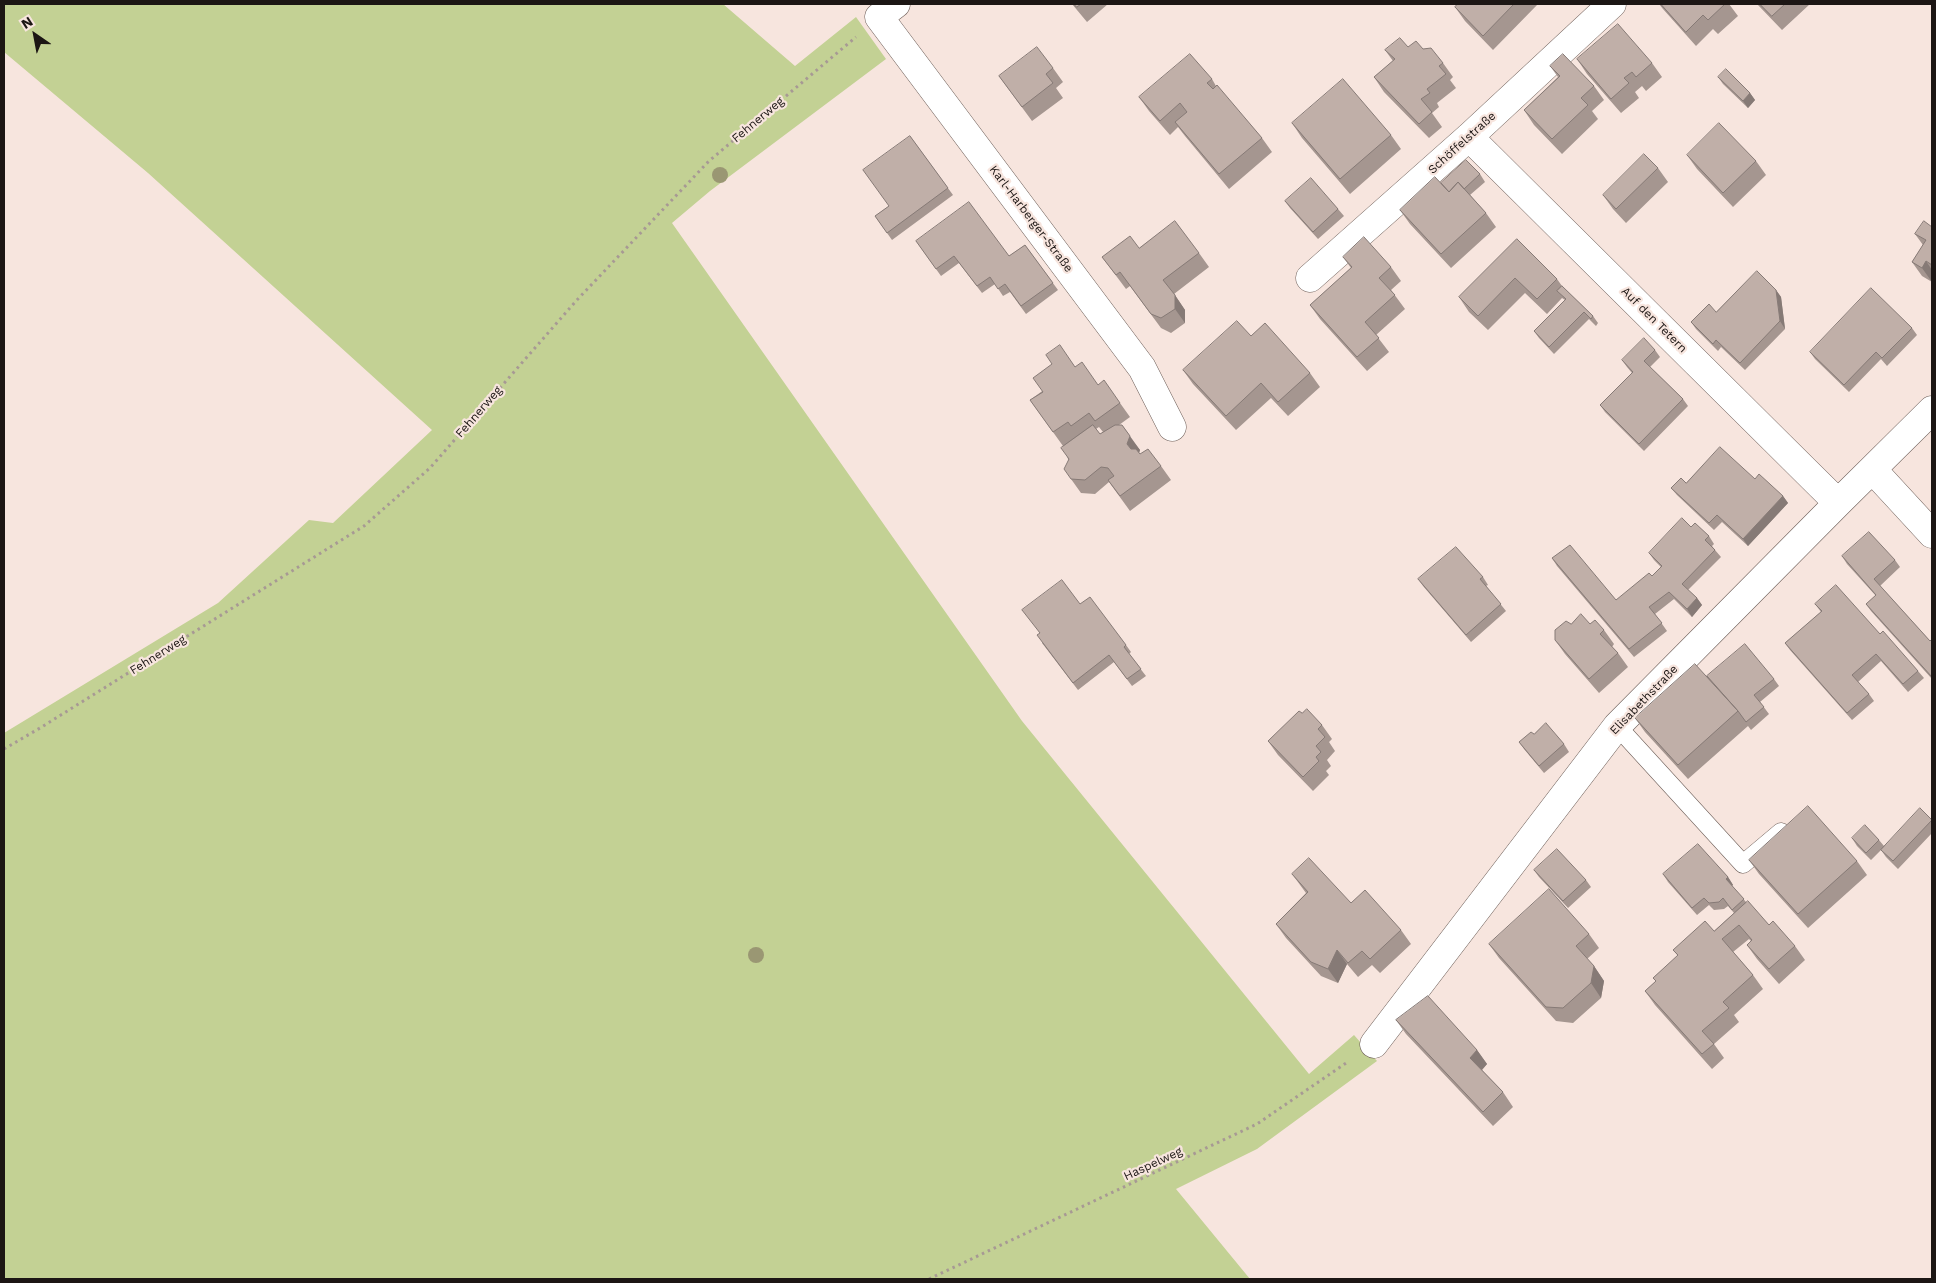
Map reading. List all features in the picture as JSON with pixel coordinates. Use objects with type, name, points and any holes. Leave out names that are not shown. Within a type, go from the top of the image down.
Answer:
[{"type":"street","name":"Schöffelstraße","points":[[1310,278],[1469,137],[1612,4]]},
{"type":"street","name":"Karl-Harberger-Straße","points":[[887,10],[1142,368],[1172,427]]},
{"type":"street","name":"Auf den Tetern","points":[[1469,137],[1838,503]]},
{"type":"street","name":"Elisabethstraße","points":[[1374,1044],[1617,726],[1932,410]]},
{"type":"street","points":[[1872,470],[1932,534]]},
{"type":"lane","points":[[1617,726],[1743,864],[1791,823]]},
{"type":"path","name":"Fehnerweg","points":[[4,749],[364,526],[430,468],[576,301],[709,161],[887,10]]},
{"type":"path","name":"Haspelweg","points":[[929,1279],[1257,1124],[1374,1044]]},
{"type":"green space","points":[[4,4],[723,4],[795,66],[856,17],[886,59],[710,191],[672,223],[1022,721],[1309,1074],[1354,1035],[1377,1061],[1257,1149],[1176,1189],[1250,1279],[4,1279],[4,733],[218,603],[309,520],[333,523],[432,430],[148,173],[4,52]]},
{"type":"building","points":[[1458,4],[1514,4],[1483,36],[1455,7]]},
{"type":"building","points":[[1661,4],[1725,4],[1708,20],[1703,15],[1686,32]]},
{"type":"building","points":[[1760,4],[1785,4],[1772,16]]},
{"type":"building","points":[[1618,24],[1652,63],[1636,77],[1632,72],[1624,78],[1629,83],[1611,99],[1577,59]]},
{"type":"building","points":[[1400,38],[1408,47],[1416,41],[1423,49],[1431,48],[1443,63],[1439,66],[1446,74],[1427,89],[1430,93],[1421,99],[1432,112],[1419,124],[1374,77],[1395,59],[1385,50]]},
{"type":"building","points":[[1037,47],[1053,68],[1046,74],[1053,83],[1022,107],[999,76]]},
{"type":"building","points":[[1190,54],[1212,79],[1207,83],[1213,89],[1217,85],[1262,138],[1219,174],[1175,122],[1187,112],[1180,103],[1160,121],[1139,97]]},
{"type":"building","points":[[1563,54],[1594,86],[1581,98],[1588,105],[1552,139],[1524,110],[1560,76],[1550,66]]},
{"type":"building","points":[[1726,69],[1750,93],[1743,101],[1718,77]]},
{"type":"building","points":[[1343,79],[1391,135],[1340,179],[1292,123]]},
{"type":"building","points":[[1719,123],[1756,161],[1723,193],[1687,155]]},
{"type":"building","points":[[910,136],[948,188],[887,233],[875,216],[889,206],[863,170]]},
{"type":"building","points":[[1644,154],[1658,168],[1616,209],[1603,195]]},
{"type":"building","points":[[1466,160],[1480,174],[1464,189],[1458,182],[1449,192],[1441,183]]},
{"type":"building","points":[[1435,177],[1449,192],[1458,182],[1486,213],[1441,254],[1400,210]]},
{"type":"building","points":[[1311,178],[1338,209],[1313,232],[1285,201]]},
{"type":"building","points":[[969,202],[1009,256],[1025,245],[1053,283],[1021,306],[1005,284],[998,289],[990,277],[977,286],[954,256],[936,269],[916,241]]},
{"type":"building","points":[[1175,221],[1199,253],[1163,280],[1175,295],[1175,309],[1161,318],[1151,314],[1120,272],[1116,275],[1102,257],[1130,236],[1139,248]]},
{"type":"building","points":[[1924,221],[1932,227],[1932,265],[1926,261],[1922,268],[1912,262],[1926,240],[1915,234]]},
{"type":"building","points":[[1364,237],[1391,267],[1379,278],[1395,295],[1365,322],[1379,338],[1357,357],[1310,305],[1352,267],[1343,257]]},
{"type":"building","points":[[1517,239],[1557,279],[1537,299],[1515,278],[1478,316],[1459,297]]},
{"type":"building","points":[[1757,271],[1776,290],[1780,321],[1740,363],[1716,340],[1713,344],[1691,322],[1709,304],[1716,312]]},
{"type":"building","points":[[1562,286],[1593,316],[1591,319],[1584,312],[1549,347],[1534,331],[1566,299],[1557,291]]},
{"type":"building","points":[[1871,288],[1912,328],[1882,358],[1876,352],[1844,385],[1810,352]]},
{"type":"building","points":[[1237,321],[1251,336],[1265,323],[1310,373],[1278,402],[1261,383],[1226,416],[1183,370]]},
{"type":"building","points":[[1644,338],[1655,350],[1644,361],[1683,399],[1639,444],[1600,405],[1633,372],[1622,360]]},
{"type":"building","points":[[1060,345],[1075,367],[1082,362],[1098,385],[1104,380],[1120,403],[1095,421],[1089,413],[1071,426],[1068,422],[1053,432],[1030,400],[1043,392],[1033,378],[1052,364],[1046,355]]},
{"type":"building","points":[[1093,425],[1100,434],[1115,425],[1122,425],[1130,436],[1127,444],[1131,449],[1136,449],[1140,454],[1148,449],[1161,466],[1120,496],[1108,480],[1114,476],[1108,468],[1101,467],[1085,480],[1071,479],[1064,469],[1069,459],[1061,448]]},
{"type":"building","points":[[1720,447],[1755,479],[1759,474],[1783,496],[1743,539],[1717,515],[1709,523],[1671,488],[1681,478],[1686,483]]},
{"type":"building","points":[[1682,518],[1691,527],[1695,523],[1709,536],[1705,540],[1715,550],[1682,584],[1697,598],[1687,609],[1669,592],[1649,607],[1662,623],[1629,649],[1552,558],[1570,545],[1616,600],[1649,573],[1652,576],[1662,566],[1649,553]]},
{"type":"building","points":[[1869,532],[1895,560],[1874,579],[1930,641],[1932,639],[1932,677],[1866,604],[1876,595],[1842,556]]},
{"type":"building","points":[[1456,547],[1483,577],[1480,579],[1501,604],[1466,635],[1418,579]]},
{"type":"building","points":[[1062,580],[1080,604],[1090,597],[1126,645],[1124,647],[1141,669],[1127,679],[1109,655],[1073,683],[1037,635],[1040,633],[1022,610]]},
{"type":"building","points":[[1836,585],[1880,634],[1883,631],[1918,671],[1903,684],[1876,654],[1852,675],[1869,694],[1847,713],[1785,643],[1822,611],[1815,604]]},
{"type":"building","points":[[1581,614],[1590,624],[1595,620],[1604,630],[1600,634],[1618,653],[1589,679],[1555,640],[1555,630],[1566,621],[1571,624]]},
{"type":"building","points":[[1745,644],[1774,679],[1754,695],[1764,707],[1746,722],[1707,676]]},
{"type":"building","points":[[1695,664],[1738,711],[1678,765],[1635,718]]},
{"type":"building","points":[[1307,709],[1322,725],[1318,729],[1325,737],[1316,746],[1321,752],[1316,757],[1319,761],[1303,777],[1268,741],[1299,711],[1302,713]]},
{"type":"building","points":[[1546,723],[1564,744],[1539,766],[1519,742],[1531,732],[1534,734]]},
{"type":"building","points":[[1808,806],[1857,861],[1798,914],[1749,860]]},
{"type":"building","points":[[1920,808],[1932,820],[1893,861],[1881,850]]},
{"type":"building","points":[[1865,825],[1879,840],[1866,853],[1852,838]]},
{"type":"building","points":[[1698,844],[1728,877],[1726,879],[1744,899],[1732,910],[1723,898],[1719,902],[1709,903],[1704,898],[1692,908],[1663,874]]},
{"type":"building","points":[[1557,849],[1586,880],[1563,901],[1534,870]]},
{"type":"building","points":[[1309,858],[1351,903],[1365,890],[1401,930],[1370,959],[1362,951],[1348,963],[1337,950],[1328,969],[1311,962],[1276,924],[1308,892],[1292,874]]},
{"type":"building","points":[[1549,889],[1589,934],[1576,946],[1594,966],[1591,983],[1563,1008],[1546,1007],[1489,944]]},
{"type":"building","points":[[1748,901],[1769,925],[1773,921],[1795,946],[1769,969],[1747,945],[1752,940],[1739,925],[1722,939],[1753,975],[1723,1002],[1729,1008],[1702,1031],[1714,1044],[1702,1054],[1645,991],[1656,981],[1653,978],[1678,955],[1673,950],[1705,921],[1714,931]]},
{"type":"building","points":[[1428,996],[1477,1050],[1470,1058],[1503,1092],[1483,1112],[1396,1020]]}]
